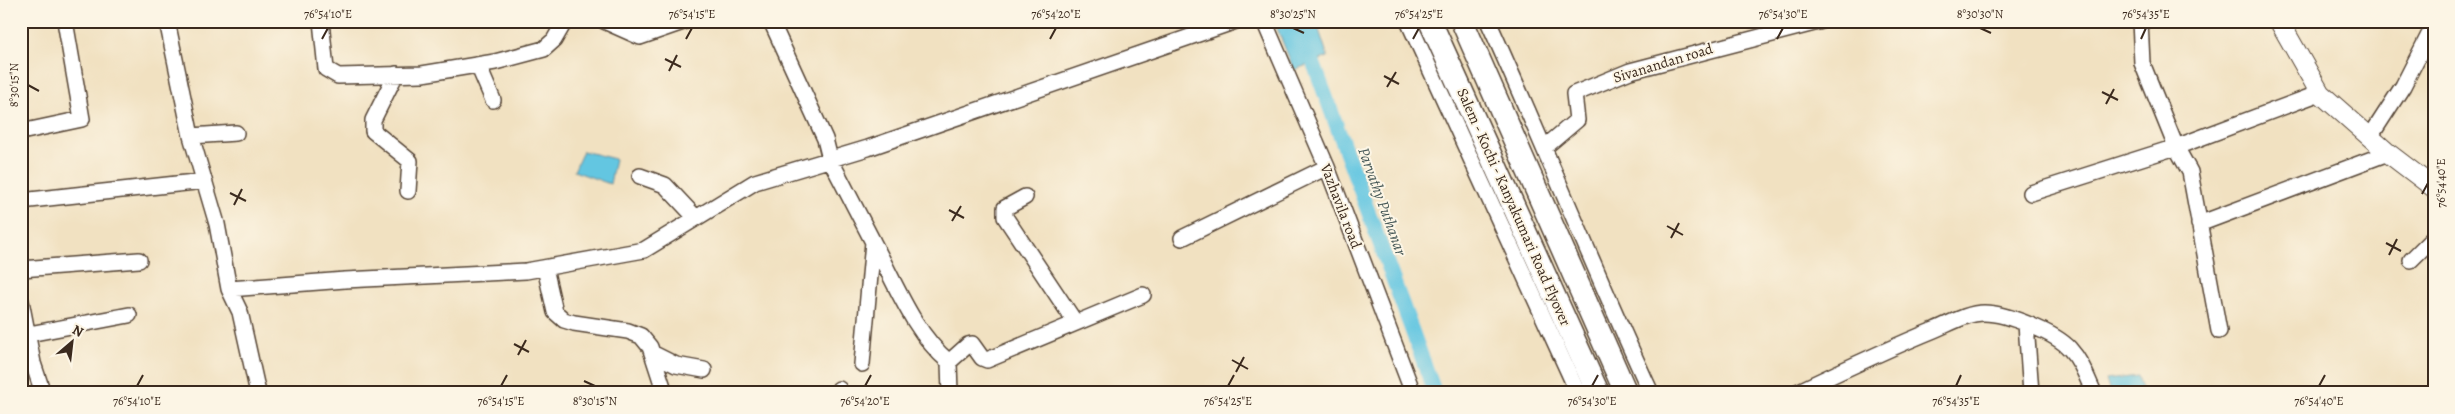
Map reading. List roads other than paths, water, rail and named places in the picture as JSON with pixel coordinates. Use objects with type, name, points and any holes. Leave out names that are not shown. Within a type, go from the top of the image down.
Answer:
[{"type":"highway","name":"Salem - Kochi - Kanyakumari Road Flyover","points":[[1430,21],[1598,393]]},
{"type":"highway","name":"Salem - Kochi - Kanyakumari Road Flyover","points":[[1462,21],[1626,393]]},
{"type":"main road","points":[[2279,21],[2320,93],[2388,153],[2434,188]]},
{"type":"street","points":[[21,132],[82,119],[65,21]]},
{"type":"street","points":[[167,21],[191,136],[217,224],[229,289],[240,312],[258,393]]},
{"type":"street","points":[[321,21],[326,69],[331,74],[338,76],[422,74],[478,65],[544,49],[554,40],[565,21]]},
{"type":"street","points":[[604,21],[640,37],[686,21]]},
{"type":"street","points":[[771,21],[825,139],[830,159],[872,242],[924,336],[936,351],[949,362],[950,393]]},
{"type":"street","points":[[229,289],[345,280],[526,271],[644,250],[755,182],[1042,90],[1236,21]]},
{"type":"street","name":"Vazhavila road","points":[[1264,21],[1327,167],[1408,391]]},
{"type":"street","points":[[1408,21],[1578,393]]},
{"type":"street","points":[[1488,21],[1544,148],[1586,250],[1651,393]]},
{"type":"street","name":"Sivanandan road","points":[[1544,148],[1577,120],[1574,94],[1630,70],[1822,21]]},
{"type":"street","points":[[2140,21],[2142,63],[2176,147],[2190,172],[2219,331]]},
{"type":"street","points":[[2370,137],[2403,86],[2434,25]]},
{"type":"street","points":[[478,65],[493,100]]},
{"type":"street","points":[[396,74],[373,120],[374,131],[410,161],[408,191]]},
{"type":"street","points":[[2031,193],[2176,147],[2320,93]]},
{"type":"street","points":[[191,136],[236,133]]},
{"type":"street","points":[[2199,224],[2388,153]]},
{"type":"street","points":[[1182,238],[1327,167]]},
{"type":"street","points":[[640,176],[664,185],[696,218]]},
{"type":"street","points":[[21,201],[204,181]]},
{"type":"street","points":[[1025,197],[1005,208],[1005,217],[1075,322]]},
{"type":"street","points":[[2411,260],[2434,237]]},
{"type":"street","points":[[862,364],[872,242]]},
{"type":"street","points":[[21,269],[139,260]]},
{"type":"street","points":[[545,268],[555,312],[564,320],[574,323],[628,331],[642,336],[652,353],[665,393]]},
{"type":"street","points":[[949,362],[972,344],[982,358],[986,360],[1143,295]]},
{"type":"street","points":[[21,301],[29,334],[33,363],[43,393]]},
{"type":"street","points":[[1795,393],[1905,342],[1964,318],[1983,313],[2008,316],[2070,348],[2083,367],[2094,393]]},
{"type":"street","points":[[29,334],[129,315]]},
{"type":"street","points":[[2026,324],[2031,393]]},
{"type":"street","points":[[652,353],[676,365],[704,370]]},
{"type":"water","points":[[1274,21],[1316,21],[1328,57],[1294,70]]},
{"type":"water","points":[[583,151],[615,159],[610,184],[574,171]]},
{"type":"water","points":[[2138,376],[2143,393],[2110,393],[2106,380]]},
{"type":"waterway","name":"Parvathy Puthanar","points":[[1298,21],[1435,393]]}]
